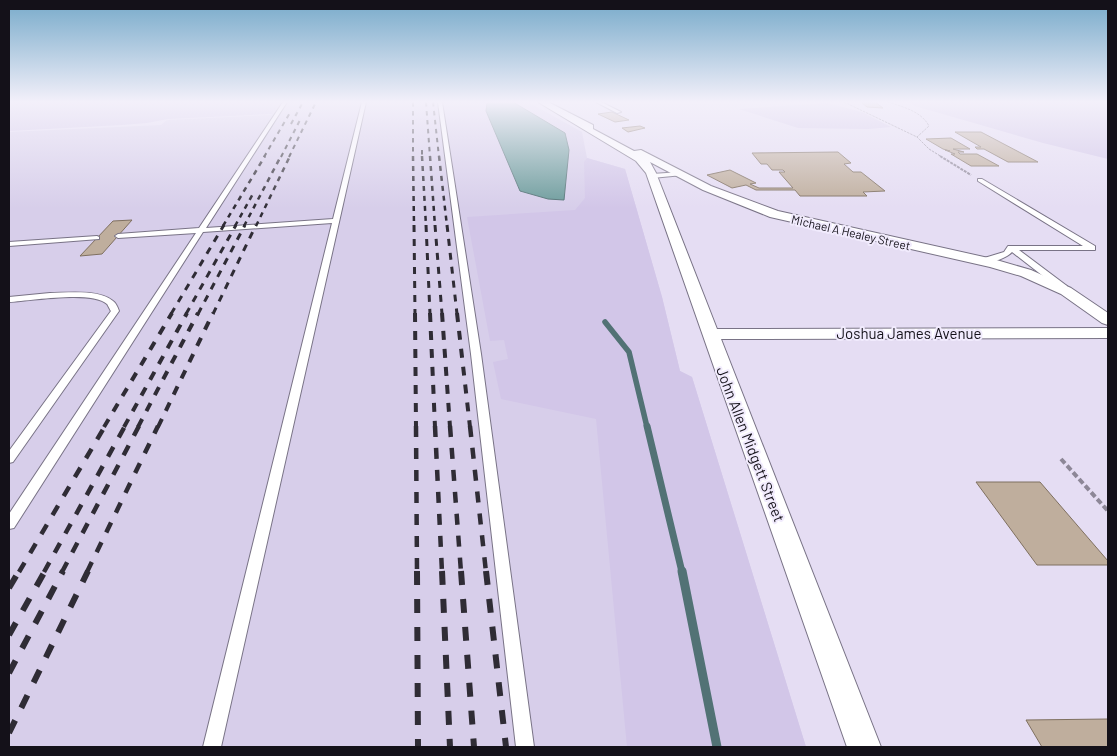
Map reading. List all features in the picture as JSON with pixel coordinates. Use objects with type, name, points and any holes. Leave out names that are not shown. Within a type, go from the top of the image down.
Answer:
[{"type":"street","name":"John Allen Midgett Street","points":[[595,137],[626,151],[644,162],[652,176],[864,747]]},
{"type":"street","name":"Michael A Healey Street","points":[[608,137],[736,201],[791,219],[984,261],[1040,278],[1078,298],[1108,320]]},
{"type":"street","name":"Joshua James Avenue","points":[[710,334],[1108,333]]},
{"type":"lane","points":[[9,524],[261,137]]},
{"type":"lane","points":[[212,747],[356,137]]},
{"type":"lane","points":[[445,137],[476,354],[525,747]]},
{"type":"lane","points":[[652,176],[681,174]]},
{"type":"lane","points":[[980,180],[1092,248],[1010,248]]},
{"type":"lane","points":[[118,236],[336,220]]},
{"type":"lane","points":[[9,244],[97,238]]},
{"type":"lane","points":[[984,261],[1007,254],[1010,248]]},
{"type":"lane","points":[[1010,248],[1078,298]]},
{"type":"lane","points":[[9,300],[85,295],[109,301],[113,304],[115,311],[112,318],[9,459]]},
{"type":"path","points":[[917,137],[929,149],[953,166],[980,180]]},
{"type":"path","points":[[1060,459],[1108,511]]},
{"type":"shaded area","points":[[9,137],[583,137],[587,158],[625,169],[662,297],[680,371],[692,377],[806,747],[9,747]]},
{"type":"shaded area","points":[[497,137],[566,137],[569,150],[564,200],[548,199],[520,191]]},
{"type":"shaded area","points":[[1023,137],[1108,137],[1108,159]]},
{"type":"shaded area","points":[[587,158],[625,169],[662,297],[680,371],[692,377],[806,747],[627,747],[596,419],[501,399],[493,362],[508,359],[504,340],[490,341],[467,217],[575,210],[585,198],[584,162]]},
{"type":"building","points":[[964,137],[991,137],[1038,162],[1008,162],[984,149],[977,149],[975,147],[981,147]]},
{"type":"building","points":[[951,138],[970,149],[953,149],[964,152],[958,152],[960,154],[977,154],[999,166],[971,166],[951,154],[955,154],[945,150],[950,151],[926,139]]},
{"type":"building","points":[[838,152],[851,163],[844,164],[853,172],[861,172],[885,191],[863,192],[867,196],[800,196],[795,190],[756,190],[746,185],[732,188],[707,175],[730,170],[756,183],[750,184],[759,188],[793,188],[779,172],[785,172],[783,170],[772,170],[767,164],[761,164],[752,153]]},
{"type":"building","points":[[132,220],[102,254],[80,256],[113,221]]},
{"type":"building","points":[[976,482],[1040,482],[1108,561],[1108,565],[1037,565]]},
{"type":"building","points":[[1108,719],[1108,747],[1042,747],[1026,720]]},
{"type":"waterway","points":[[605,322],[629,352],[647,427]]},
{"type":"waterway","points":[[647,426],[682,572]]},
{"type":"waterway","points":[[682,571],[717,747]]},
{"type":"railway","points":[[264,157],[276,137]]},
{"type":"railway","points":[[281,157],[291,137]]},
{"type":"railway","points":[[289,157],[299,137]]},
{"type":"railway","points":[[413,137],[413,156]]},
{"type":"railway","points":[[429,137],[430,157]]},
{"type":"railway","points":[[437,137],[439,157]]},
{"type":"railway","points":[[422,150],[422,156]]},
{"type":"railway","points":[[223,226],[265,156]]},
{"type":"railway","points":[[244,226],[281,156]]},
{"type":"railway","points":[[256,226],[290,156]]},
{"type":"railway","points":[[413,156],[414,226]]},
{"type":"railway","points":[[422,156],[426,226]]},
{"type":"railway","points":[[430,156],[435,226]]},
{"type":"railway","points":[[439,156],[447,226]]},
{"type":"railway","points":[[235,226],[254,192]]},
{"type":"railway","points":[[171,314],[224,225]]},
{"type":"railway","points":[[186,314],[236,225]]},
{"type":"railway","points":[[198,314],[245,225]]},
{"type":"railway","points":[[213,314],[256,225]]},
{"type":"railway","points":[[414,225],[415,314]]},
{"type":"railway","points":[[426,225],[430,314]]},
{"type":"railway","points":[[435,225],[442,314]]},
{"type":"railway","points":[[447,225],[457,314]]},
{"type":"railway","points":[[104,427],[172,313]]},
{"type":"railway","points":[[124,427],[187,313]]},
{"type":"railway","points":[[138,427],[198,313]]},
{"type":"railway","points":[[158,427],[213,313]]},
{"type":"railway","points":[[415,313],[416,427]]},
{"type":"railway","points":[[430,313],[435,427]]},
{"type":"railway","points":[[442,313],[450,427]]},
{"type":"railway","points":[[457,313],[470,427]]},
{"type":"railway","points":[[19,572],[105,426]]},
{"type":"railway","points":[[44,572],[125,426]]},
{"type":"railway","points":[[62,572],[139,426]]},
{"type":"railway","points":[[87,572],[158,426]]},
{"type":"railway","points":[[416,426],[417,572]]},
{"type":"railway","points":[[435,426],[442,572]]},
{"type":"railway","points":[[450,426],[461,572]]},
{"type":"railway","points":[[470,426],[486,572]]},
{"type":"railway","points":[[9,588],[19,571]]},
{"type":"railway","points":[[9,635],[45,571]]},
{"type":"railway","points":[[9,673],[63,571]]},
{"type":"railway","points":[[9,733],[88,571]]},
{"type":"railway","points":[[417,571],[418,747]]},
{"type":"railway","points":[[442,571],[450,747]]},
{"type":"railway","points":[[461,571],[474,747]]},
{"type":"railway","points":[[486,571],[506,747]]}]
